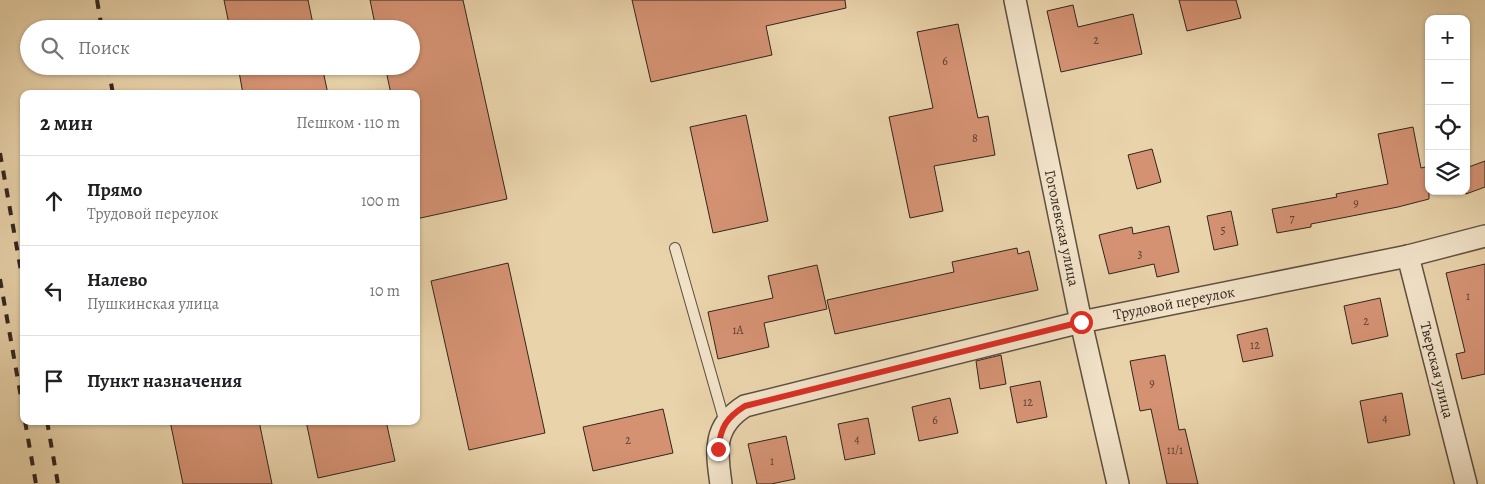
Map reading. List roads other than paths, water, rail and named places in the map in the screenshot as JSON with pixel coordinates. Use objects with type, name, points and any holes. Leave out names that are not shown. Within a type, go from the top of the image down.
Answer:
[{"type":"street","name":"Гоголевская улица","points":[[1015,0],[1081,322],[1118,484]]},
{"type":"street","name":"Трудовой переулок","points":[[725,423],[733,414],[745,406],[1081,322],[1408,256],[1485,236]]},
{"type":"street","name":"Тверская улица","points":[[1408,256],[1466,484]]},
{"type":"street","points":[[721,484],[718,449],[720,434],[725,423]]},
{"type":"lane","points":[[675,248],[725,423]]},
{"type":"railway","points":[[97,0],[100,20]]},
{"type":"railway","points":[[110,75],[112,90]]},
{"type":"railway","points":[[0,153],[20,266]]},
{"type":"railway","points":[[0,279],[20,392]]},
{"type":"railway","points":[[26,425],[36,484]]},
{"type":"railway","points":[[48,425],[58,484]]}]
